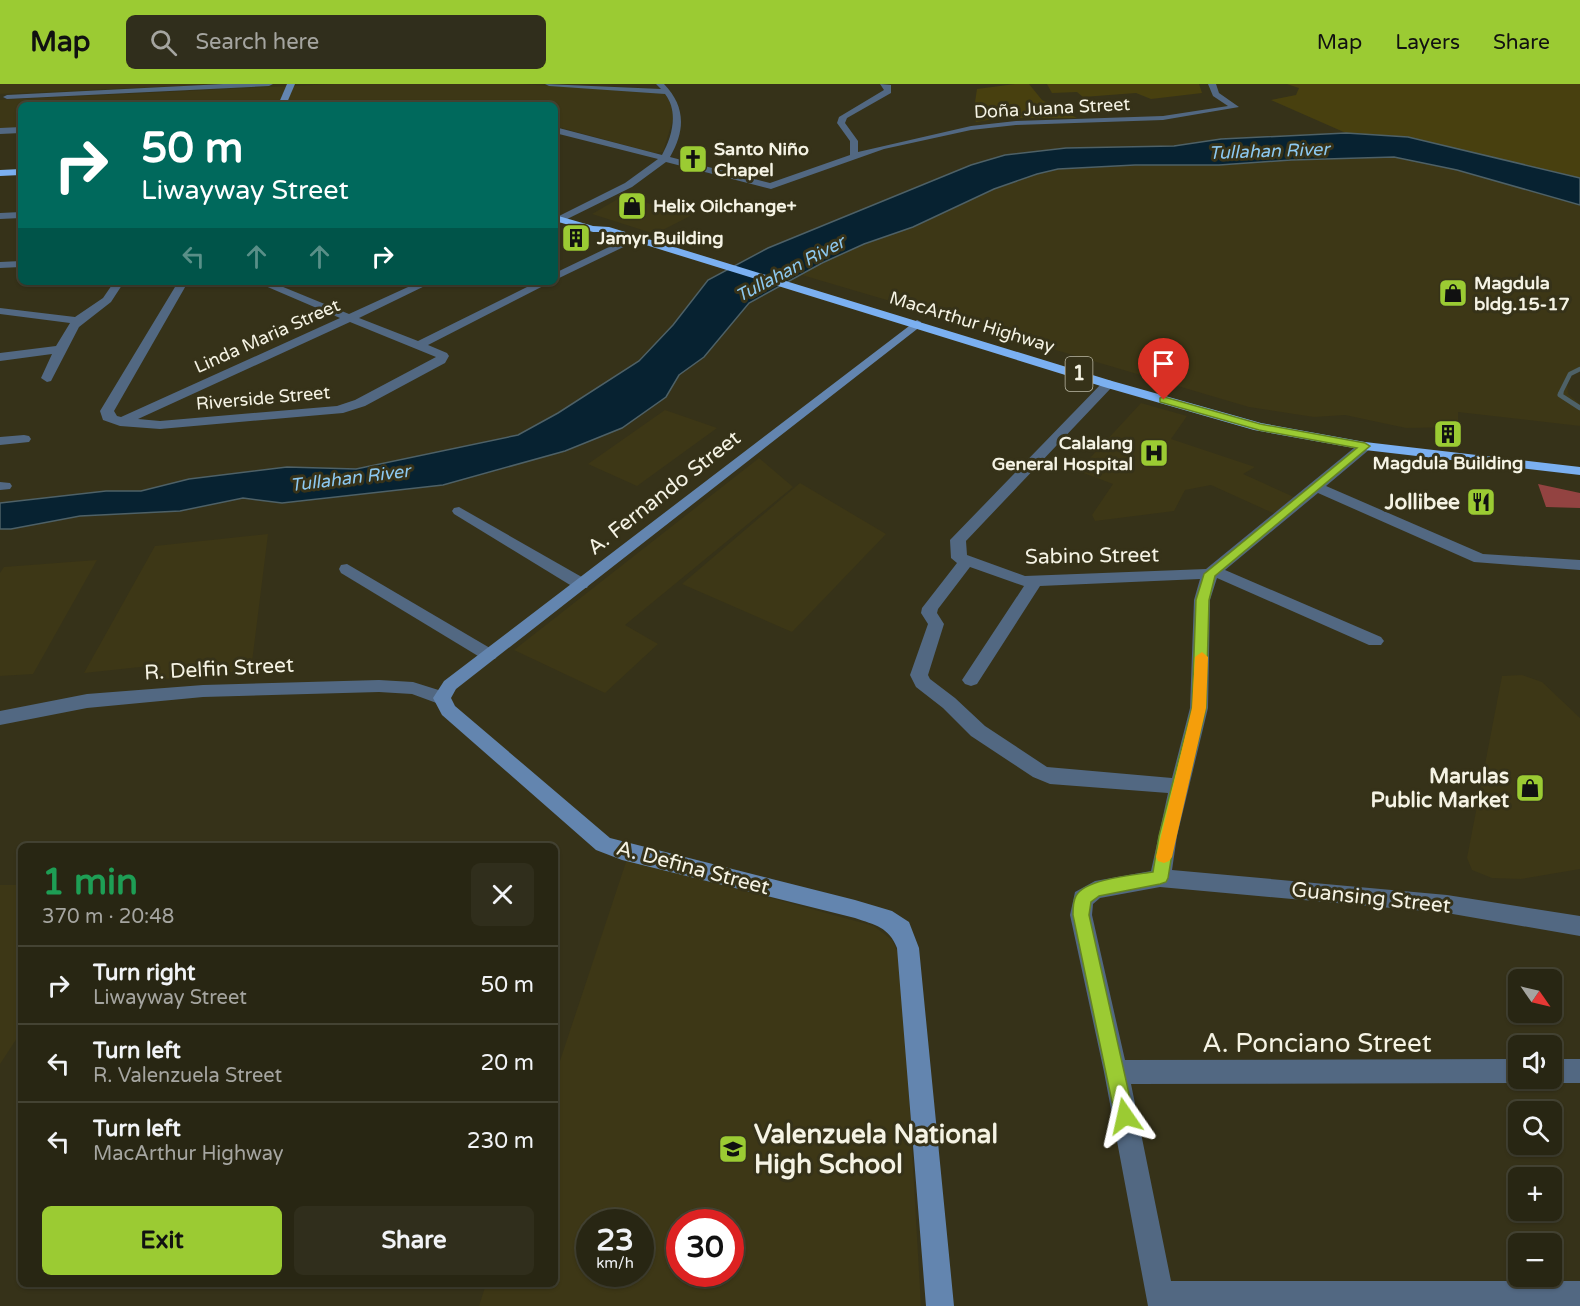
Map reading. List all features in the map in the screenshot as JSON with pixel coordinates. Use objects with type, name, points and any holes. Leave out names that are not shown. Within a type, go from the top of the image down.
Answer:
[{"type":"highway","points":[[0,167],[18,166]]},
{"type":"highway","points":[[0,173],[18,172]]},
{"type":"highway","name":"MacArthur Highway","points":[[558,210],[604,224],[605,229]]},
{"type":"highway","name":"MacArthur Highway","points":[[558,220],[593,230],[605,229],[1108,384],[1259,426],[1365,446],[1580,471]]},
{"type":"street","points":[[0,103],[22,84]]},
{"type":"street","points":[[7,97],[269,84]]},
{"type":"street","points":[[283,102],[291,84]]},
{"type":"street","points":[[549,84],[669,92]]},
{"type":"street","points":[[558,220],[620,189],[665,159],[679,116],[677,106],[669,92],[660,84]]},
{"type":"street","points":[[854,155],[854,141],[841,123],[843,117],[888,91],[888,87],[884,84]]},
{"type":"street","name":"Doña Juana Street","points":[[665,159],[771,186],[854,155],[940,134],[1002,124],[1145,119],[1235,108],[1216,94],[1212,84]]},
{"type":"street","points":[[1145,119],[1162,128]]},
{"type":"street","points":[[0,131],[18,130]]},
{"type":"street","points":[[558,131],[665,159]]},
{"type":"street","points":[[0,216],[18,215]]},
{"type":"street","points":[[558,276],[634,238]]},
{"type":"street","points":[[0,265],[18,264]]},
{"type":"street","points":[[47,378],[78,321],[105,303],[115,293],[118,285]]},
{"type":"street","points":[[120,422],[108,417],[106,411],[181,285]]},
{"type":"street","points":[[268,285],[418,345],[540,285]]},
{"type":"street","name":"Linda Maria Street","points":[[120,422],[422,285]]},
{"type":"street","points":[[0,311],[78,321]]},
{"type":"street","name":"A. Fernando Street","points":[[442,698],[450,685],[917,324]]},
{"type":"street","name":"Riverside Street","points":[[120,422],[150,425],[196,423],[338,410],[360,403],[441,360],[443,356],[418,345]]},
{"type":"street","points":[[0,357],[62,349]]},
{"type":"street","points":[[1108,384],[958,540],[959,558],[967,560],[930,608],[929,613],[936,624],[920,675],[922,684],[949,704],[978,731],[1040,772],[1050,776],[1179,786]]},
{"type":"street","points":[[0,441],[24,439]]},
{"type":"street","points":[[1160,878],[1179,786],[1199,708],[1202,600],[1212,573],[1365,446]]},
{"type":"street","points":[[1315,486],[1480,559],[1580,565]]},
{"type":"street","points":[[459,511],[581,584]]},
{"type":"street","name":"Sabino Street","points":[[967,560],[1024,581],[1212,573]]},
{"type":"street","points":[[347,569],[489,655]]},
{"type":"street","points":[[1212,573],[1375,641]]},
{"type":"street","points":[[971,680],[1036,580]]},
{"type":"street","name":"R. Delfin Street","points":[[0,718],[87,701],[203,691],[379,686],[413,688],[442,698]]},
{"type":"street","name":"A. Defina Street","points":[[442,698],[448,710],[603,844],[622,851],[884,918],[901,929],[908,948],[940,1306]]},
{"type":"street","name":"Guansing Street","points":[[1161,1300],[1116,1072],[1081,915],[1083,899],[1095,890],[1160,878],[1447,904],[1580,926]]},
{"type":"street","name":"A. Ponciano Street","points":[[1116,1072],[1508,1071]]},
{"type":"street","points":[[1562,1071],[1580,1071]]},
{"type":"street","points":[[1161,1300],[1580,1295]]},
{"type":"shaded area","points":[[0,84],[224,84],[0,94]]},
{"type":"shaded area","points":[[334,84],[520,84],[664,93],[674,107],[675,113],[663,152],[654,153],[558,127],[558,102],[18,102],[18,127],[0,129],[0,100]]},
{"type":"shaded area","points":[[1029,84],[1042,100],[1077,118],[1000,118],[976,122],[973,116],[977,89]]},
{"type":"shaded area","points":[[1047,84],[1199,84],[1202,93],[1151,99],[1136,93],[1083,97],[1077,92],[1052,93]]},
{"type":"shaded area","points":[[1287,84],[1580,84],[1580,178],[1408,137],[1346,133],[1271,100],[1296,95],[1299,88]]},
{"type":"shaded area","points":[[1394,157],[1457,170],[1580,205],[1580,369],[1567,378],[1568,394],[1580,404],[1580,426],[1458,412],[1458,427],[1406,428],[1345,415],[1314,417],[1249,407],[802,275],[864,244],[913,227],[994,189],[1058,169]]},
{"type":"shaded area","points":[[623,196],[690,216],[655,234],[592,214]]},
{"type":"shaded area","name":"Calalang General Hospital","points":[[1141,403],[1187,416],[1171,439],[1255,467],[1243,474],[1294,497],[1275,514],[1211,485],[1185,490],[1174,511],[1095,521],[1092,515],[1113,484],[1078,471]]},
{"type":"shaded area","points":[[665,410],[717,428],[637,486],[588,464]]},
{"type":"shaded area","points":[[759,458],[793,487],[625,625],[658,644],[605,693],[514,650]]},
{"type":"shaded area","points":[[800,483],[886,534],[792,632],[682,584]]},
{"type":"shaded area","points":[[268,534],[251,670],[155,680],[159,665],[84,673],[155,546]]},
{"type":"shaded area","points":[[97,560],[33,674],[0,676],[0,573],[4,567]]},
{"type":"shaded area","name":"Marulas Public Market","points":[[1522,675],[1542,682],[1580,718],[1580,869],[1521,879],[1492,878],[1472,870],[1467,858],[1502,676]]},
{"type":"shaded area","name":"Valenzuela National High School","points":[[627,859],[874,926],[892,940],[901,958],[921,1306],[479,1306],[485,1287],[558,1287],[558,1067]]},
{"type":"shaded area","points":[[0,885],[18,885],[18,1037],[0,1064]]},
{"type":"water","name":"Tullahan River","points":[[1346,133],[1408,137],[1580,178],[1580,205],[1457,170],[1394,157],[1058,169],[994,189],[913,227],[864,244],[822,263],[749,303],[704,357],[679,375],[666,397],[622,428],[565,451],[443,485],[282,503],[243,498],[180,511],[80,516],[0,529],[0,503],[106,491],[141,491],[189,479],[287,467],[356,469],[518,435],[558,413],[639,361],[673,325],[708,280],[768,248],[971,165],[1005,155],[1066,148],[1174,146],[1221,139]]},
{"type":"building","points":[[1538,484],[1580,493],[1580,508],[1546,507]]},
{"type":"waterway","points":[[1560,394],[1570,374],[1580,369]]},
{"type":"waterway","points":[[1561,393],[1560,395],[1580,408]]},
{"type":"slow traffic","points":[[1164,857],[1167,836],[1199,708],[1202,657]]},
{"type":"place","name":"Santo Niño Chapel","points":[[693,159]]},
{"type":"place","name":"Helix Oilchange+","points":[[632,206]]},
{"type":"place","name":"Jamyr Building","points":[[576,238]]},
{"type":"place","name":"Magdula bldg.15-17","points":[[1453,293]]},
{"type":"place","name":"Magdula Building","points":[[1448,434]]},
{"type":"place","name":"Calalang General Hospital","points":[[1154,453]]},
{"type":"place","name":"Jollibee","points":[[1481,502]]},
{"type":"place","name":"Marulas Public Market","points":[[1530,788]]},
{"type":"place","name":"Valenzuela National High School","points":[[733,1149]]},
{"type":"route","points":[[1125,1116],[1081,915],[1083,899],[1095,890],[1160,878],[1167,836],[1199,708],[1203,643],[1202,600],[1210,574],[1365,446],[1259,426],[1164,400]]}]
